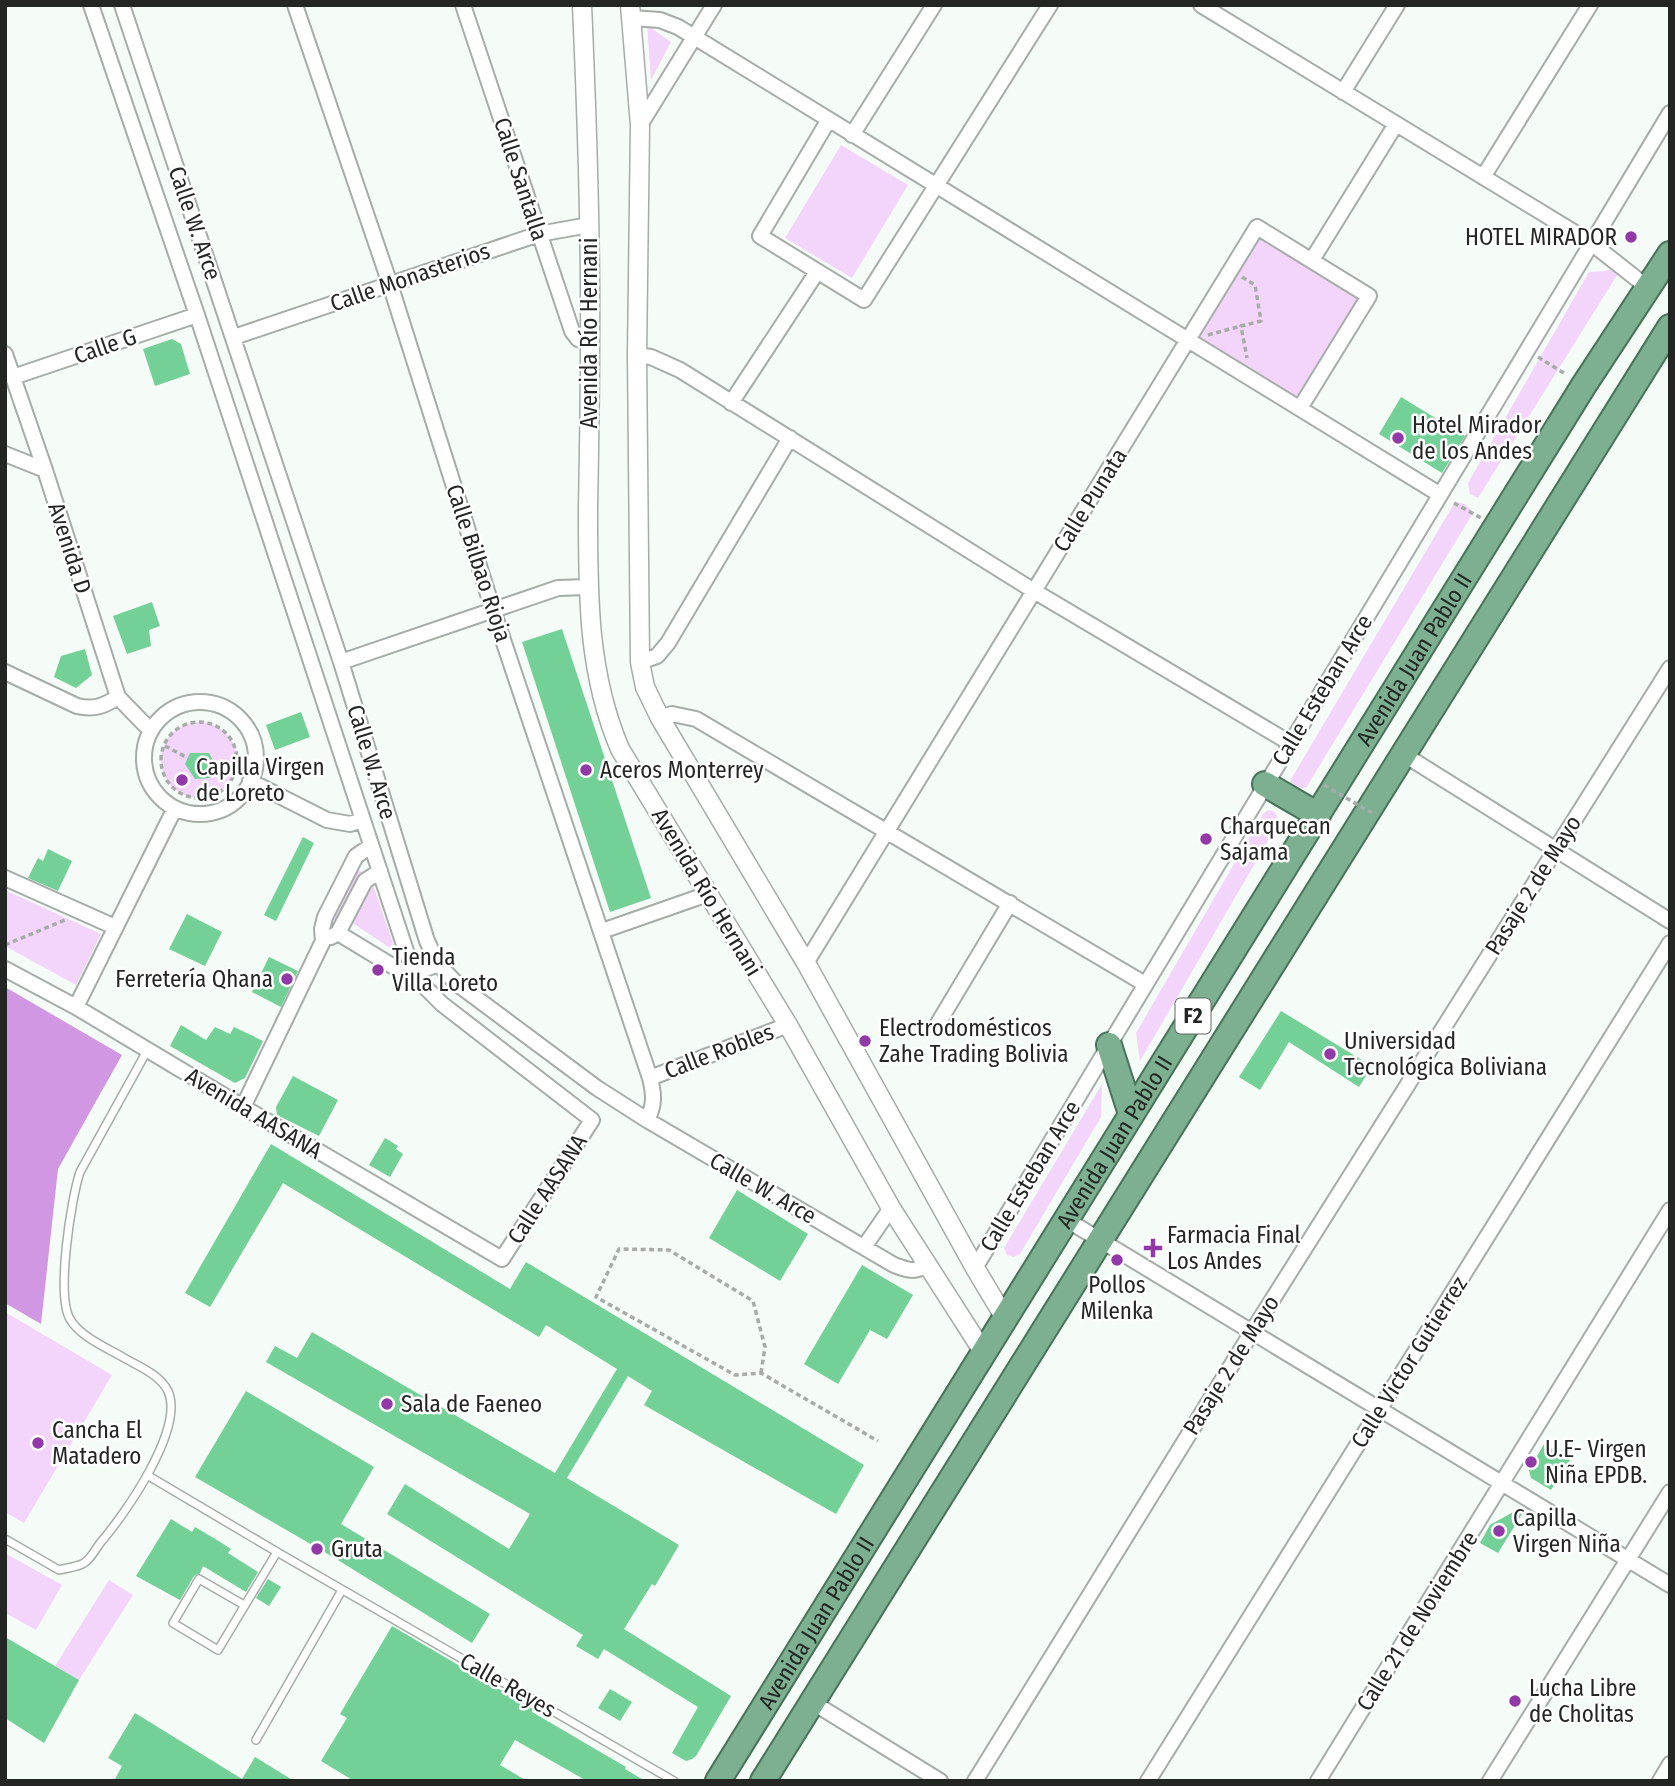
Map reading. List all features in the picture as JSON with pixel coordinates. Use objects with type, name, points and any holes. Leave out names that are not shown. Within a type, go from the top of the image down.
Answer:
[{"type":"highway","name":"Avenida Juan Pablo II","points":[[718,1781],[1584,385],[1670,254]]},
{"type":"highway","name":"Avenida Juan Pablo II","points":[[763,1781],[1670,327]]},
{"type":"highway","points":[[1265,784],[1318,815]]},
{"type":"highway","points":[[1109,1045],[1131,1114]]},
{"type":"street","name":"Calle W. Arce","points":[[91,5],[197,315],[408,957],[426,988],[442,1004],[592,1120]]},
{"type":"street","points":[[123,8],[140,5]]},
{"type":"street","name":"Calle Bilbao Rioja","points":[[295,5],[390,284],[494,610],[650,1078],[654,1092],[653,1108],[647,1120]]},
{"type":"street","name":"Calle Santalla","points":[[463,5],[572,331],[578,339],[590,341]]},
{"type":"street","name":"Avenida Río Hernani","points":[[582,5],[590,341],[587,587],[592,647],[609,723],[620,749],[788,1025],[891,1208],[984,1353]]},
{"type":"street","points":[[640,125],[713,5]]},
{"type":"street","points":[[852,135],[934,5]]},
{"type":"street","points":[[828,121],[760,236],[863,300],[1051,5]]},
{"type":"street","points":[[1200,5],[1590,243],[1647,287]]},
{"type":"street","points":[[1343,92],[1396,5]]},
{"type":"street","points":[[1483,177],[1590,5]]},
{"type":"street","name":"Calle W. Arce","points":[[123,8],[341,662],[427,942],[438,964],[456,983],[597,1088],[647,1120],[894,1265],[910,1271],[927,1265]]},
{"type":"street","points":[[1005,1318],[806,963],[660,718],[645,687],[640,662],[637,355],[640,125],[631,12],[678,27],[828,121],[1194,339],[1439,494]]},
{"type":"street","name":"Calle Esteban Arce","points":[[975,1268],[1670,113]]},
{"type":"street","points":[[1300,408],[1369,296],[1312,260],[1396,124]]},
{"type":"street","name":"Calle Monasterios","points":[[234,337],[539,234],[589,225]]},
{"type":"street","name":"Calle Punata","points":[[806,963],[1034,591],[1194,339],[1257,227],[1312,260]]},
{"type":"street","points":[[731,402],[817,272]]},
{"type":"street","name":"Calle G","points":[[13,377],[197,315]]},
{"type":"street","name":"Avenida D","points":[[5,354],[118,697],[151,731]]},
{"type":"street","points":[[637,355],[665,362],[1034,591],[1290,743]]},
{"type":"street","points":[[640,662],[657,656],[668,643],[790,439]]},
{"type":"street","points":[[5,454],[45,470]]},
{"type":"street","points":[[341,662],[558,588],[587,587]]},
{"type":"street","name":"Pasaje 2 de Mayo","points":[[975,1781],[1252,1332],[1670,668]]},
{"type":"street","points":[[5,672],[77,706],[90,709],[104,706],[118,697]]},
{"type":"street","points":[[201,702],[225,708],[235,714],[250,733],[255,758],[250,781],[239,798],[213,812],[194,814],[175,808],[157,794],[146,775],[144,752],[151,731],[158,721],[177,706],[201,702]]},
{"type":"street","points":[[660,718],[671,713],[696,719],[1145,984]]},
{"type":"street","points":[[1403,754],[1670,920]]},
{"type":"street","points":[[250,781],[327,820],[350,824],[363,820]]},
{"type":"street","points":[[76,1007],[175,808]]},
{"type":"street","points":[[243,1107],[323,941],[322,929],[331,905],[356,856],[371,846]]},
{"type":"street","points":[[323,941],[338,933],[365,881],[380,871]]},
{"type":"street","points":[[5,878],[115,927]]},
{"type":"street","points":[[602,931],[708,894]]},
{"type":"street","points":[[937,1025],[1010,904]]},
{"type":"street","points":[[338,933],[399,970],[416,973],[438,964]]},
{"type":"street","name":"Calle Victor Gutierrez","points":[[1148,1781],[1670,943]]},
{"type":"street","name":"Avenida AASANA","points":[[5,969],[148,1049],[502,1259]]},
{"type":"street","name":"Calle Robles","points":[[650,1078],[788,1025]]},
{"type":"street","name":"Calle AASANA","points":[[502,1259],[592,1120]]},
{"type":"street","points":[[864,1247],[891,1208]]},
{"type":"street","name":"Calle 21 de Noviembre","points":[[1318,1781],[1670,1210]]},
{"type":"street","points":[[1067,1220],[1670,1585]]},
{"type":"street","points":[[1490,1781],[1670,1492]]},
{"type":"street","points":[[812,1702],[940,1781]]},
{"type":"street","points":[[1660,1781],[1670,1764]]},
{"type":"lane","points":[[5,1539],[58,1570],[84,1563],[117,1523],[147,1475],[165,1437],[171,1411],[168,1391],[157,1377],[86,1335],[70,1320],[65,1303],[68,1224],[80,1171],[148,1049]]},
{"type":"lane","name":"Calle Reyes","points":[[147,1475],[674,1781]]},
{"type":"lane","points":[[244,1605],[199,1579],[173,1623],[218,1650],[277,1552]]},
{"type":"lane","points":[[256,1740],[342,1590]]},
{"type":"path","points":[[1194,339],[1261,321],[1255,285],[1234,272]]},
{"type":"path","points":[[1241,326],[1248,367]]},
{"type":"path","points":[[1527,350],[1584,385]]},
{"type":"path","points":[[1439,494],[1498,527]]},
{"type":"path","points":[[205,723],[216,727],[227,736],[236,757],[230,781],[222,790],[211,796],[187,796],[176,790],[162,772],[164,746],[180,727],[205,723]]},
{"type":"path","points":[[164,746],[188,758]]},
{"type":"path","points":[[1324,785],[1372,813]]},
{"type":"path","points":[[5,945],[83,912]]},
{"type":"path","points":[[761,1373],[765,1347],[753,1301],[669,1250],[619,1249],[596,1297],[735,1375],[761,1373],[878,1441]]},
{"type":"shaded area","points":[[647,25],[671,42],[651,80]]},
{"type":"shaded area","points":[[841,145],[908,185],[852,278],[785,238]]},
{"type":"shaded area","points":[[1256,235],[1358,297],[1297,398],[1194,336]]},
{"type":"shaded area","points":[[1614,268],[1619,272],[1478,498],[1470,494],[1468,483],[1589,272]]},
{"type":"shaded area","points":[[1455,502],[1465,504],[1473,513],[1306,788],[1295,789],[1290,781]]},
{"type":"shaded area","points":[[199,722],[213,725],[226,733],[234,746],[237,760],[234,774],[226,787],[213,795],[199,798],[185,795],[172,787],[164,774],[161,760],[164,746],[172,733],[185,725]]},
{"type":"shaded area","points":[[1268,810],[1275,812],[1279,822],[1140,1061],[1136,1033],[1263,814]]},
{"type":"shaded area","points":[[355,869],[363,872],[340,921],[335,921],[332,917]]},
{"type":"shaded area","points":[[372,882],[396,952],[351,922]]},
{"type":"shaded area","points":[[5,890],[101,934],[76,985],[5,946]]},
{"type":"shaded area","points":[[5,987],[122,1055],[58,1169],[41,1324],[5,1303]]},
{"type":"shaded area","points":[[1102,1084],[1101,1117],[1020,1254],[1014,1257],[1007,1255],[1004,1248]]},
{"type":"shaded area","name":"Cancha El Matadero","points":[[5,1312],[112,1375],[24,1523],[5,1512]]},
{"type":"shaded area","points":[[5,1553],[62,1585],[36,1630],[5,1613]]},
{"type":"shaded area","points":[[109,1580],[133,1595],[79,1680],[55,1666]]},
{"type":"building","points":[[172,339],[181,344],[190,374],[155,386],[143,349]]},
{"type":"building","points":[[1401,397],[1465,436],[1442,473],[1379,434]]},
{"type":"building","points":[[152,602],[160,626],[149,630],[151,646],[127,654],[113,616]]},
{"type":"building","name":"Aceros Monterrey","points":[[562,629],[651,898],[610,912],[522,642]]},
{"type":"building","points":[[85,649],[92,675],[76,688],[54,677],[61,656]]},
{"type":"building","points":[[301,712],[310,737],[275,750],[266,725]]},
{"type":"building","points":[[190,753],[209,753],[216,766],[210,778],[195,779],[185,764]]},
{"type":"building","points":[[303,837],[314,843],[276,921],[264,915]]},
{"type":"building","points":[[48,849],[72,861],[58,891],[28,878],[38,858],[43,861]]},
{"type":"building","points":[[187,914],[222,932],[205,966],[169,949]]},
{"type":"building","points":[[269,957],[298,971],[281,1007],[252,992]]},
{"type":"building","name":"Universidad Tecnológica Boliviana","points":[[1281,1011],[1372,1066],[1359,1087],[1289,1042],[1260,1090],[1239,1077]]},
{"type":"building","points":[[181,1025],[206,1040],[215,1027],[230,1034],[234,1027],[263,1041],[245,1078],[235,1083],[170,1046]]},
{"type":"building","points":[[293,1076],[338,1100],[319,1136],[277,1115],[276,1107]]},
{"type":"building","points":[[385,1138],[398,1146],[396,1149],[403,1154],[390,1177],[369,1165]]},
{"type":"building","points":[[271,1144],[510,1289],[526,1262],[864,1465],[836,1514],[644,1405],[652,1391],[628,1376],[567,1478],[679,1545],[655,1586],[652,1584],[624,1629],[731,1696],[692,1759],[686,1761],[672,1753],[698,1707],[604,1649],[598,1659],[576,1646],[583,1635],[387,1514],[405,1484],[509,1549],[530,1514],[266,1362],[275,1346],[297,1358],[312,1332],[555,1473],[617,1369],[546,1325],[539,1337],[283,1183],[210,1307],[185,1293]]},
{"type":"building","points":[[737,1190],[808,1234],[780,1281],[709,1238]]},
{"type":"building","points":[[862,1265],[913,1295],[887,1339],[870,1330],[838,1384],[804,1364]]},
{"type":"building","points":[[246,1391],[374,1467],[341,1524],[490,1614],[472,1643],[333,1557],[195,1477]]},
{"type":"building","points":[[1544,1444],[1570,1460],[1551,1490],[1531,1478],[1529,1470]]},
{"type":"building","points":[[1522,1507],[1525,1509],[1498,1553],[1480,1543],[1490,1525]]},
{"type":"building","points":[[171,1519],[192,1532],[195,1527],[217,1540],[231,1549],[228,1553],[258,1572],[246,1592],[203,1566],[180,1600],[136,1576]]},
{"type":"building","points":[[268,1579],[281,1587],[269,1606],[256,1598]]},
{"type":"building","points":[[392,1626],[533,1709],[532,1712],[645,1781],[587,1781],[515,1740],[500,1765],[527,1781],[354,1781],[321,1761],[347,1718],[340,1714]]},
{"type":"building","points":[[5,1637],[79,1680],[44,1743],[5,1718]]},
{"type":"building","points":[[610,1689],[632,1702],[620,1721],[598,1708]]},
{"type":"building","points":[[135,1713],[242,1779],[255,1757],[294,1781],[114,1781],[122,1766],[108,1758]]},
{"type":"place","name":"HOTEL MIRADOR","points":[[1631,237]]},
{"type":"place","name":"Hotel Mirador de los Andes","points":[[1398,438]]},
{"type":"place","name":"Aceros Monterrey","points":[[586,770]]},
{"type":"place","name":"Capilla Virgen de Loreto","points":[[182,780]]},
{"type":"place","name":"Charquecan Sajama","points":[[1206,839]]},
{"type":"place","name":"Tienda Villa Loreto","points":[[378,970]]},
{"type":"place","name":"Ferretería Qhana","points":[[287,979]]},
{"type":"place","name":"Electrodomésticos Zahe Trading Bolivia","points":[[865,1041]]},
{"type":"place","name":"Universidad Tecnológica Boliviana","points":[[1330,1054]]},
{"type":"place","name":"Farmacia Final Los Andes","points":[[1153,1248]]},
{"type":"place","name":"Pollos Milenka","points":[[1117,1260]]},
{"type":"place","name":"Sala de Faeneo","points":[[387,1404]]},
{"type":"place","name":"Cancha El Matadero","points":[[38,1443]]},
{"type":"place","name":"U.E- Virgen Niña EPDB.","points":[[1531,1462]]},
{"type":"place","name":"Capilla Virgen Niña","points":[[1499,1531]]},
{"type":"place","name":"Gruta","points":[[317,1549]]},
{"type":"place","name":"Lucha Libre de Cholitas","points":[[1515,1701]]}]
